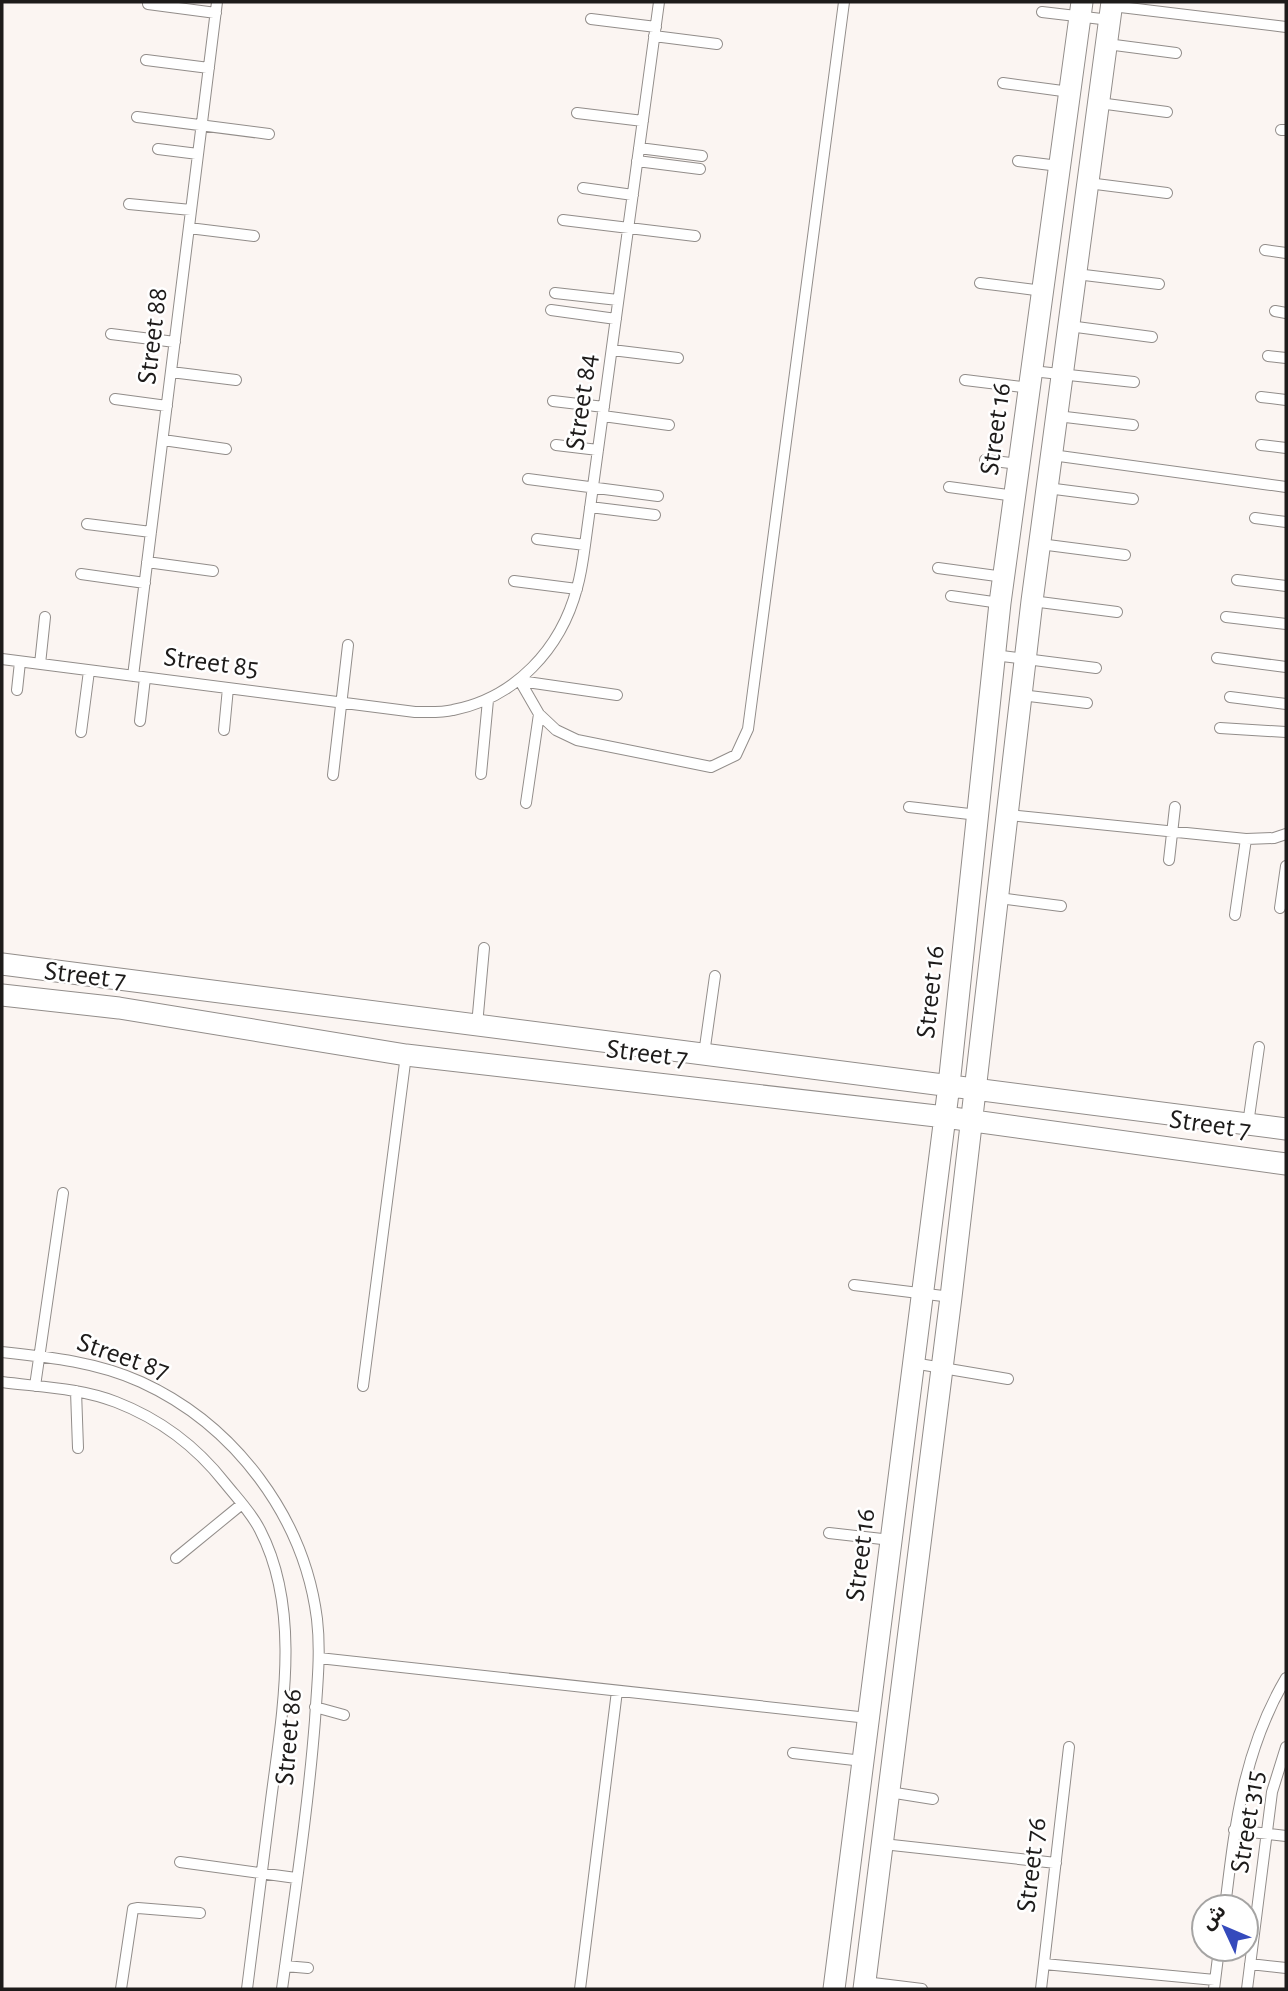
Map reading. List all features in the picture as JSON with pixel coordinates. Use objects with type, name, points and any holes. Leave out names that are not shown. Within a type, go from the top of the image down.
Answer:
[{"type":"street","name":"Street 16","points":[[834,1989],[949,1085],[1000,603],[1081,9]]},
{"type":"street","name":"Street 16","points":[[865,1985],[943,1368],[1032,601],[1111,9]]},
{"type":"street","points":[[967,929],[995,933]]},
{"type":"street","name":"Street 7","points":[[2,964],[1286,1129]]},
{"type":"street","name":"Street 7","points":[[2,995],[120,1008],[406,1055],[944,1117],[1286,1164]]},
{"type":"street","points":[[877,1652],[906,1654]]},
{"type":"lane","name":"Street 84","points":[[415,712],[452,710],[488,699],[520,681],[548,652],[567,616],[577,589],[659,2]]},
{"type":"lane","points":[[520,681],[539,714],[556,730],[577,740],[711,766],[736,755],[748,729],[844,2]]},
{"type":"lane","points":[[148,5],[217,8]]},
{"type":"lane","name":"Street 88","points":[[140,721],[139,677],[147,562],[217,8]]},
{"type":"lane","points":[[1042,12],[1111,9],[1286,27]]},
{"type":"lane","points":[[591,19],[717,44]]},
{"type":"lane","points":[[1107,44],[1176,53]]},
{"type":"lane","points":[[146,60],[209,68]]},
{"type":"lane","points":[[1003,83],[1070,92]]},
{"type":"lane","points":[[1099,103],[1167,112]]},
{"type":"lane","points":[[576,113],[643,121]]},
{"type":"lane","points":[[136,117],[269,134]]},
{"type":"lane","points":[[639,148],[702,156]]},
{"type":"lane","points":[[158,149],[198,154]]},
{"type":"lane","points":[[1018,161],[1059,166]]},
{"type":"lane","points":[[637,162],[700,169]]},
{"type":"lane","points":[[1088,183],[1167,193]]},
{"type":"lane","points":[[583,188],[633,195]]},
{"type":"lane","points":[[129,204],[191,211]]},
{"type":"lane","points":[[563,219],[695,236]]},
{"type":"lane","points":[[189,228],[254,236]]},
{"type":"lane","points":[[1265,250],[1286,253]]},
{"type":"lane","points":[[1076,274],[1159,284]]},
{"type":"lane","points":[[980,284],[1043,291]]},
{"type":"lane","points":[[555,293],[618,300]]},
{"type":"lane","points":[[551,310],[616,319]]},
{"type":"lane","points":[[1069,326],[1152,337]]},
{"type":"lane","points":[[111,334],[175,342]]},
{"type":"lane","points":[[612,350],[678,358]]},
{"type":"lane","points":[[1268,356],[1286,358]]},
{"type":"lane","points":[[171,372],[236,380]]},
{"type":"lane","points":[[965,380],[1031,379],[1063,374],[1134,382]]},
{"type":"lane","points":[[1261,397],[1286,400]]},
{"type":"lane","points":[[115,400],[167,406]]},
{"type":"lane","points":[[553,401],[669,425]]},
{"type":"lane","points":[[1057,415],[1133,425]]},
{"type":"lane","points":[[163,440],[226,449]]},
{"type":"lane","points":[[556,445],[598,450]]},
{"type":"lane","points":[[1261,445],[1286,448]]},
{"type":"lane","points":[[1052,455],[1286,487]]},
{"type":"lane","points":[[985,460],[1019,464]]},
{"type":"lane","points":[[528,480],[658,496]]},
{"type":"lane","points":[[949,487],[1015,496]]},
{"type":"lane","points":[[1048,488],[1133,499]]},
{"type":"lane","points":[[590,507],[655,515]]},
{"type":"lane","points":[[1255,518],[1286,522]]},
{"type":"lane","points":[[87,524],[151,532]]},
{"type":"lane","points":[[537,539],[585,545]]},
{"type":"lane","points":[[1040,544],[1125,555]]},
{"type":"lane","points":[[147,562],[213,571]]},
{"type":"lane","points":[[938,568],[1004,577]]},
{"type":"lane","points":[[81,575],[145,583]]},
{"type":"lane","points":[[1237,580],[1286,586]]},
{"type":"lane","points":[[514,581],[577,589]]},
{"type":"lane","points":[[951,596],[1000,603]]},
{"type":"lane","points":[[1032,601],[1117,612]]},
{"type":"lane","points":[[40,664],[45,617]]},
{"type":"lane","points":[[1226,617],[1286,624]]},
{"type":"lane","points":[[333,775],[348,646]]},
{"type":"lane","points":[[994,655],[1096,668]]},
{"type":"lane","points":[[1217,658],[1286,667]]},
{"type":"lane","name":"Street 85","points":[[2,659],[415,712]]},
{"type":"lane","points":[[17,690],[20,662]]},
{"type":"lane","points":[[81,732],[89,671]]},
{"type":"lane","points":[[520,681],[617,695]]},
{"type":"lane","points":[[224,730],[228,688]]},
{"type":"lane","points":[[1021,695],[1087,703]]},
{"type":"lane","points":[[1230,697],[1286,704]]},
{"type":"lane","points":[[481,774],[488,699]]},
{"type":"lane","points":[[526,803],[539,714]]},
{"type":"lane","points":[[1220,728],[1286,732]]},
{"type":"lane","points":[[909,807],[978,816]]},
{"type":"lane","points":[[1169,860],[1175,807]]},
{"type":"lane","points":[[1008,816],[1246,839],[1275,838],[1286,834]]},
{"type":"lane","points":[[1235,915],[1246,839]]},
{"type":"lane","points":[[1280,908],[1286,866]]},
{"type":"lane","points":[[999,898],[1061,906]]},
{"type":"lane","points":[[477,1025],[484,948]]},
{"type":"lane","points":[[704,1054],[715,976]]},
{"type":"lane","points":[[1248,1124],[1259,1047]]},
{"type":"lane","points":[[363,1386],[406,1055]]},
{"type":"lane","points":[[35,1386],[63,1193]]},
{"type":"lane","points":[[854,1284],[951,1297]]},
{"type":"lane","name":"Street 87","points":[[2,1352],[98,1367],[140,1381],[179,1402],[223,1437],[246,1460],[272,1496]]},
{"type":"lane","points":[[913,1363],[1008,1379]]},
{"type":"lane","name":"Street 87","points":[[2,1382],[76,1391],[115,1402],[149,1418],[181,1438],[208,1461],[250,1514]]},
{"type":"lane","points":[[76,1391],[78,1448]]},
{"type":"lane","name":"Street 86","points":[[272,1496],[293,1535],[308,1576],[317,1619],[319,1658],[312,1753],[282,1989]]},
{"type":"lane","points":[[176,1558],[242,1504]]},
{"type":"lane","name":"Street 86","points":[[247,1989],[278,1740],[285,1649],[282,1608],[274,1569],[260,1531],[250,1514]]},
{"type":"lane","points":[[829,1533],[891,1540]]},
{"type":"lane","points":[[319,1658],[868,1718]]},
{"type":"lane","name":"Street 315","points":[[1227,1893],[1241,1789],[1270,1705],[1286,1678]]},
{"type":"lane","points":[[580,1989],[617,1691]]},
{"type":"lane","points":[[316,1707],[344,1714]]},
{"type":"lane","name":"Street 76","points":[[1041,1989],[1069,1747]]},
{"type":"lane","name":"Street 315","points":[[1247,1989],[1272,1793],[1282,1775],[1286,1747]]},
{"type":"lane","points":[[793,1753],[863,1761]]},
{"type":"lane","points":[[889,1792],[933,1799]]},
{"type":"lane","points":[[1234,1830],[1286,1836]]},
{"type":"lane","points":[[883,1844],[1056,1863]]},
{"type":"lane","points":[[180,1862],[296,1878]]},
{"type":"lane","points":[[121,1989],[133,1909],[200,1913]]},
{"type":"lane","points":[[1044,1964],[1215,1985],[1217,1963]]},
{"type":"lane","points":[[1250,1964],[1286,1968]]},
{"type":"lane","points":[[285,1966],[307,1968]]},
{"type":"lane","points":[[865,1985],[922,1989]]}]
